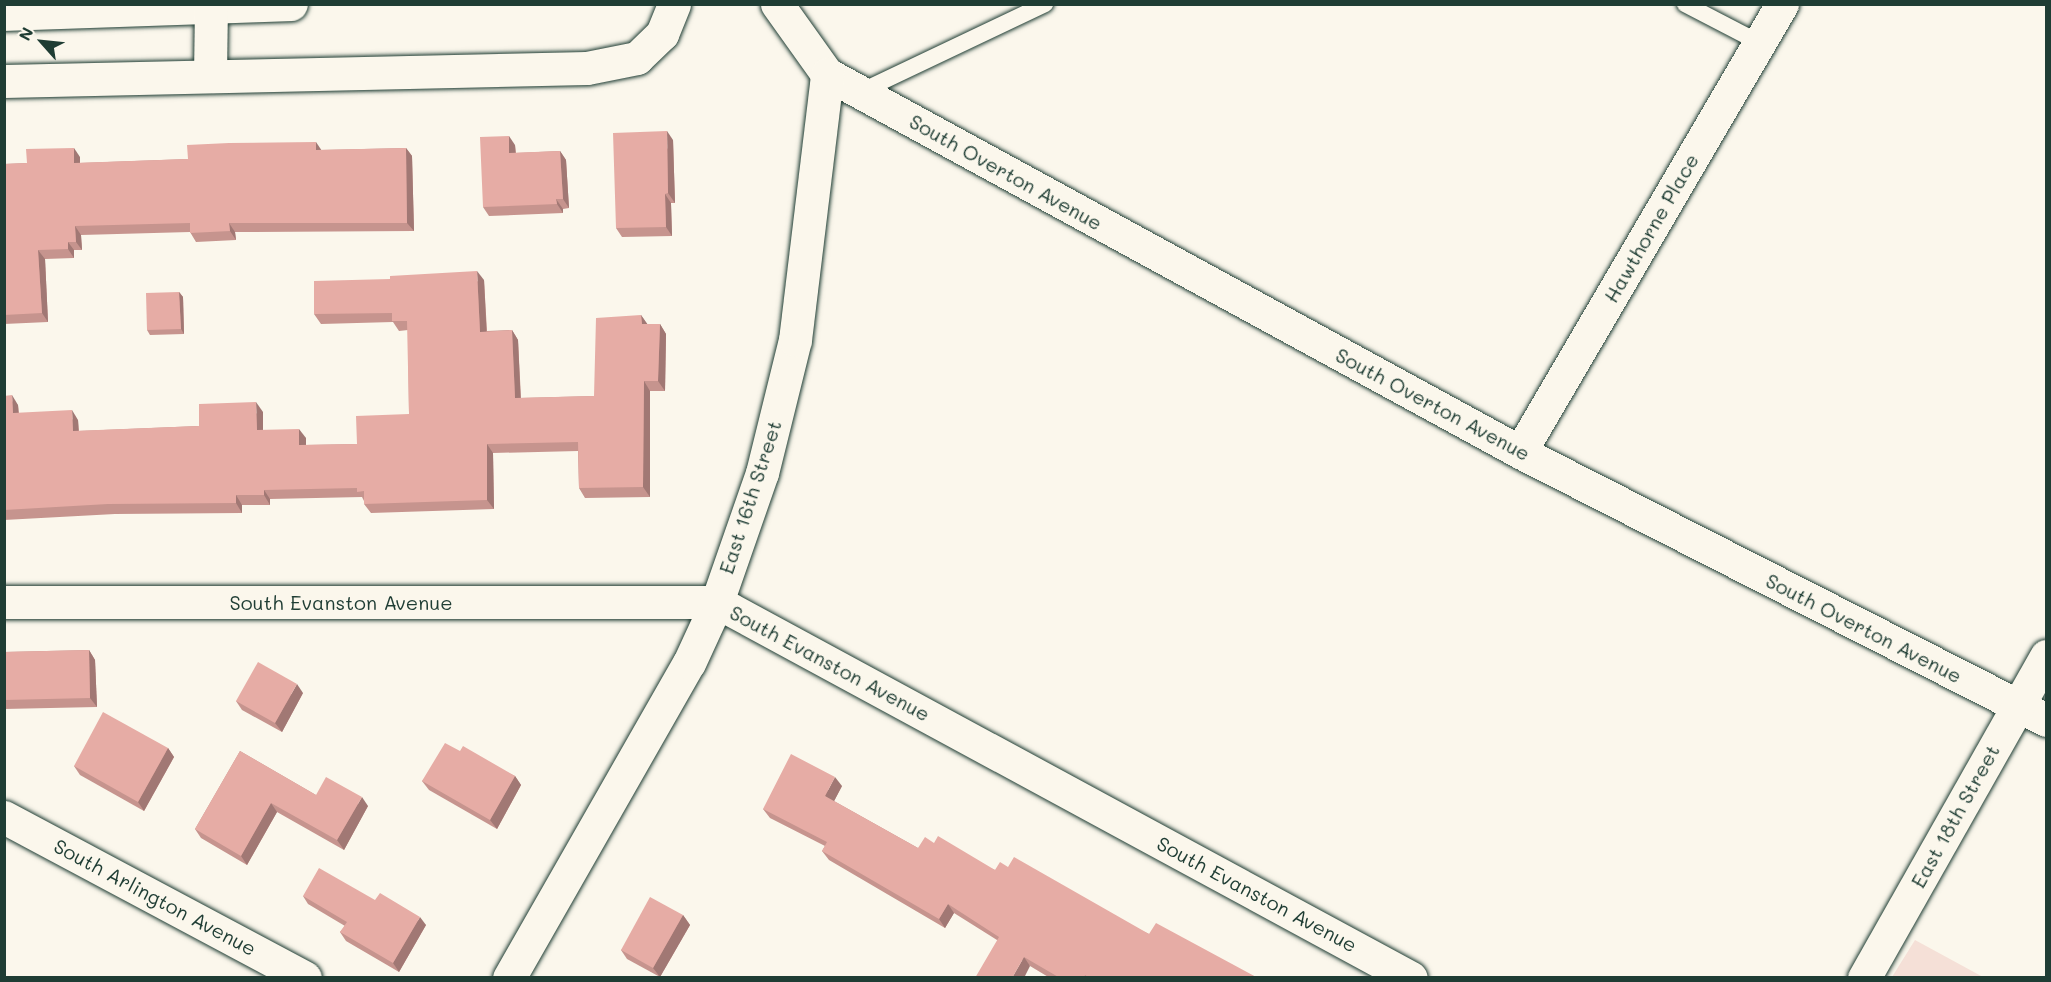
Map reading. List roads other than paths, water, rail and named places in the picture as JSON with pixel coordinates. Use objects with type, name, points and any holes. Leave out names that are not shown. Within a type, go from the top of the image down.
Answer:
[{"type":"street","points":[[4,14],[291,4]]},
{"type":"street","points":[[4,81],[587,68],[638,58],[662,34],[674,4]]},
{"type":"street","points":[[777,4],[827,74]]},
{"type":"street","name":"Hawthorne Place","points":[[1520,452],[1782,4]]},
{"type":"street","points":[[210,76],[211,6]]},
{"type":"street","name":"South Overton Avenue","points":[[827,74],[1520,452],[2046,720]]},
{"type":"street","name":"East 16th Street","points":[[509,978],[689,663],[717,602],[762,473],[795,340],[827,74]]},
{"type":"street","name":"South Evanston Avenue","points":[[4,602],[717,602],[1411,978]]},
{"type":"street","name":"East 18th Street","points":[[1864,978],[2046,656]]},
{"type":"street","name":"South Arlington Avenue","points":[[4,817],[295,975]]},
{"type":"lane","points":[[860,92],[1045,4]]},
{"type":"lane","points":[[1685,4],[1760,43]]}]
